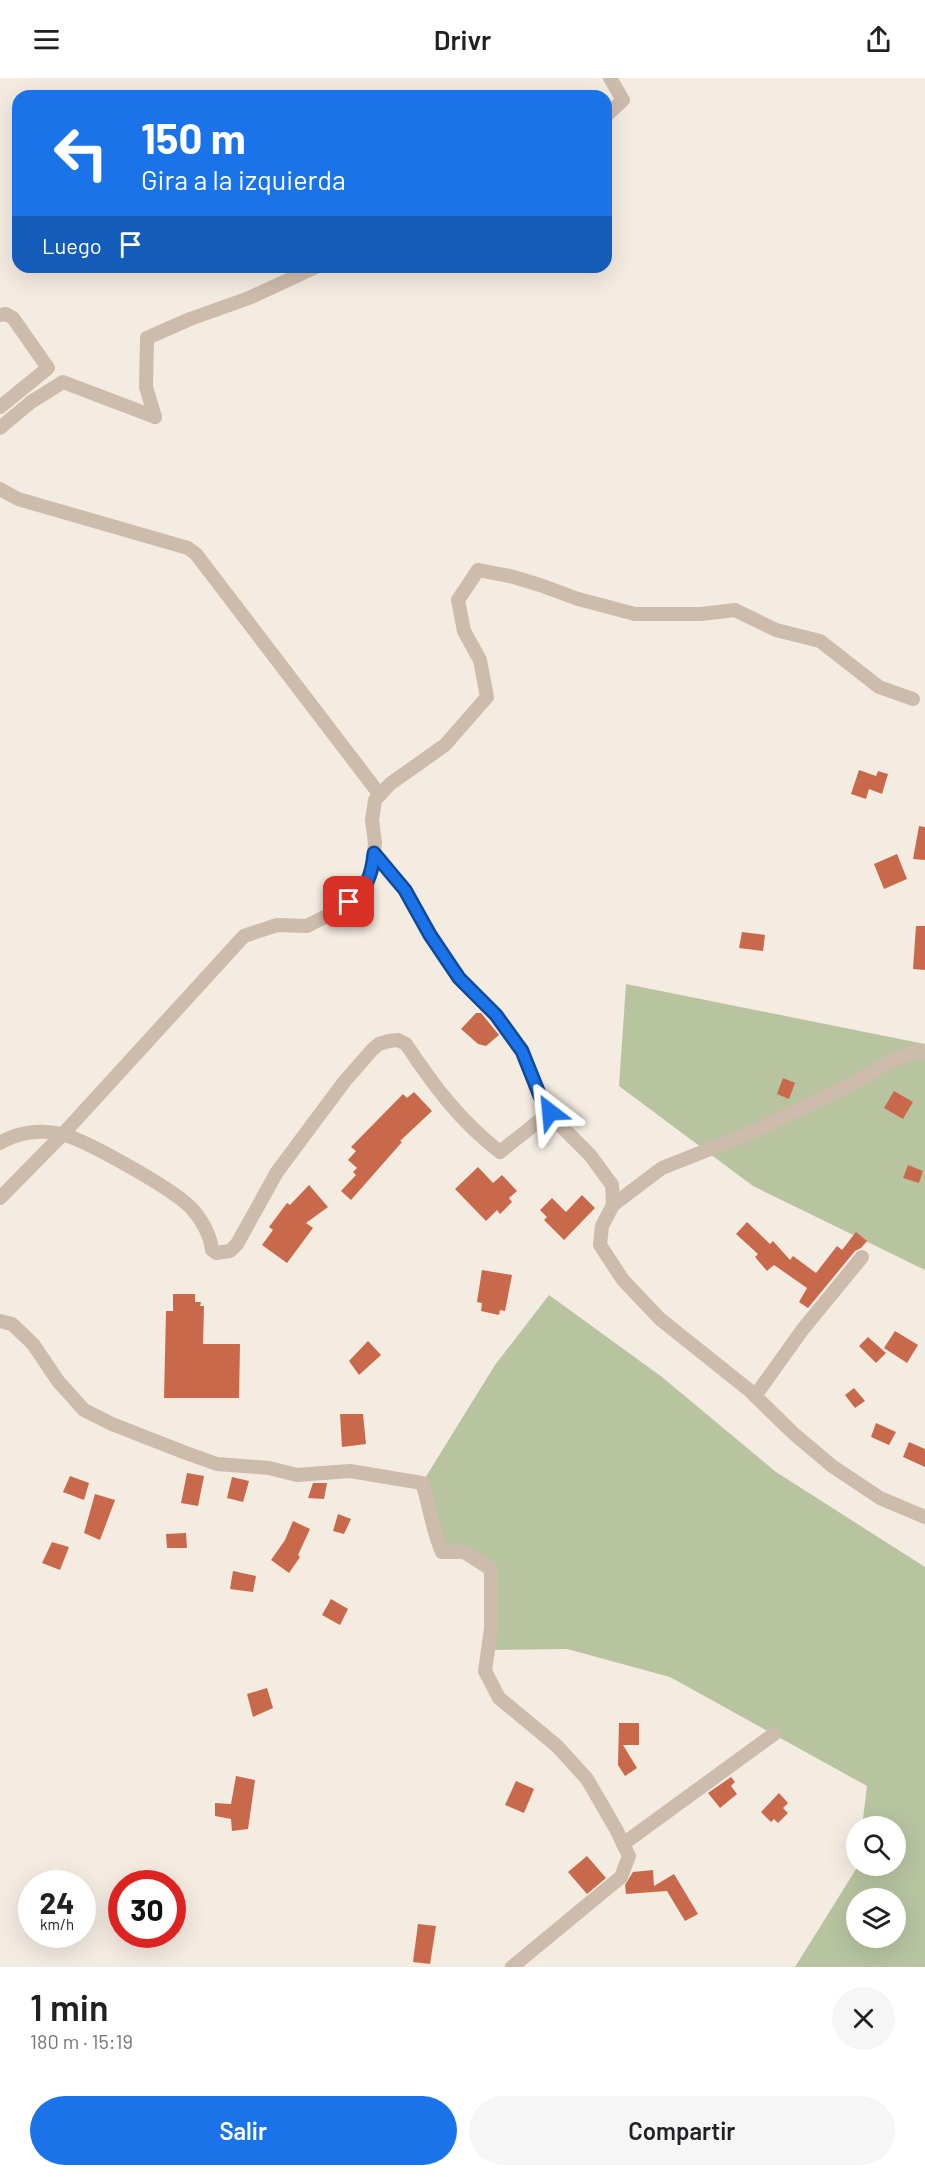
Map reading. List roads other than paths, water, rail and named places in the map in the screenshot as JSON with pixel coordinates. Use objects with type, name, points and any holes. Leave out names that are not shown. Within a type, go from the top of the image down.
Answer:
[{"type":"street","points":[[610,78],[623,100],[612,110]]},
{"type":"street","points":[[0,428],[31,402],[63,382],[156,417],[146,387],[147,338],[190,319],[249,298],[303,273]]},
{"type":"street","points":[[0,315],[6,314],[13,318],[48,368],[0,407]]},
{"type":"street","points":[[0,489],[18,499],[188,548],[196,554],[380,795]]},
{"type":"street","points":[[0,1198],[63,1134],[244,936],[277,925],[308,926],[360,895],[372,871],[374,853],[372,820],[375,800],[390,784],[445,745],[487,697],[480,660],[464,631],[458,600],[478,570],[510,576],[578,599],[635,614],[702,614],[735,610],[776,630],[820,641],[879,687],[913,699]]},
{"type":"street","points":[[374,853],[405,890],[430,935],[459,978],[496,1015],[522,1051],[540,1096],[550,1112],[590,1155],[612,1185],[613,1205]]},
{"type":"street","points":[[0,1143],[12,1135],[40,1131],[63,1134],[105,1154],[179,1197],[193,1210],[211,1241],[212,1250],[216,1253],[230,1251],[237,1244],[277,1172],[344,1082],[380,1044],[398,1040],[406,1044],[453,1110],[479,1137],[500,1152],[550,1112]]},
{"type":"street","points":[[925,1054],[918,1051],[895,1059],[855,1082],[753,1132],[662,1167],[613,1205],[602,1226],[600,1245],[623,1280],[660,1319],[755,1396],[793,1433],[832,1466],[880,1498],[925,1517]]},
{"type":"street","points":[[755,1396],[802,1329],[861,1257]]},
{"type":"street","points":[[0,1321],[12,1324],[33,1344],[58,1381],[84,1410],[112,1424],[186,1453],[217,1464],[269,1468],[297,1475],[350,1471],[422,1483],[429,1503],[434,1535],[442,1552],[464,1552],[491,1569],[491,1629],[485,1671],[499,1698],[557,1746],[587,1779],[629,1856],[621,1877],[512,1967]]},
{"type":"street","points":[[623,1844],[774,1734]]}]
